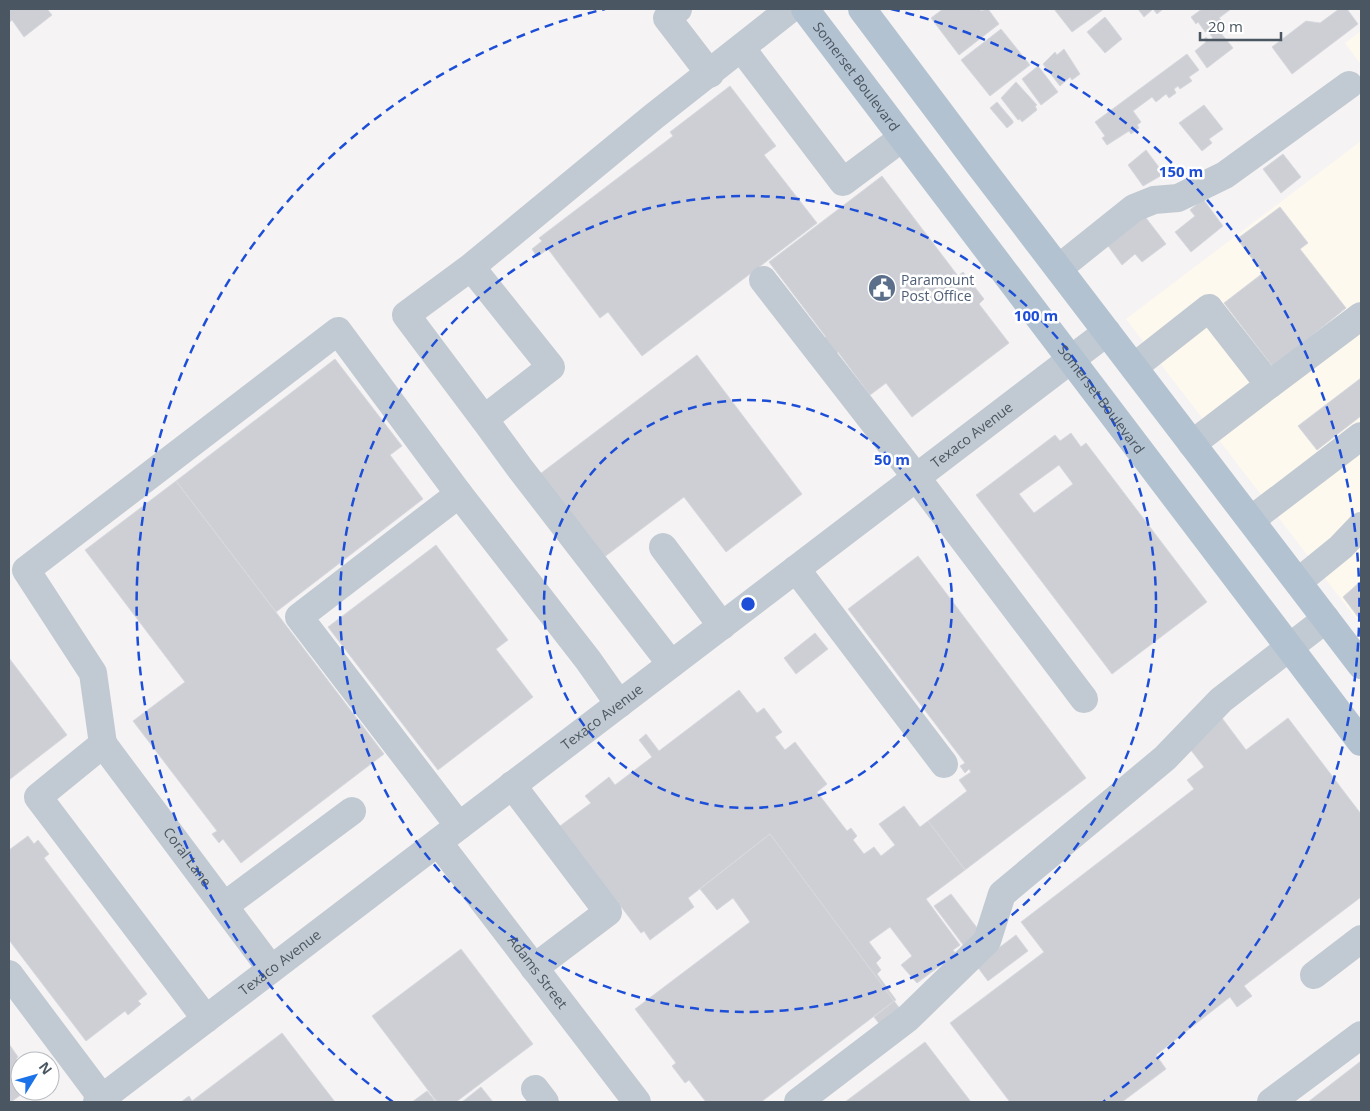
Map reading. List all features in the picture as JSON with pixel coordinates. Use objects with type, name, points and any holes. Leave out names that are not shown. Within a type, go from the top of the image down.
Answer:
[{"type":"main road","name":"Somerset Boulevard","points":[[805,9],[1361,742]]},
{"type":"main road","points":[[862,9],[1361,665]]},
{"type":"street","points":[[671,664],[519,467],[406,315],[471,267],[653,117],[742,49],[790,9]]},
{"type":"street","points":[[668,12],[710,74]]},
{"type":"street","points":[[742,49],[843,182],[902,138]]},
{"type":"street","points":[[1059,268],[1134,208],[1154,200],[1178,198],[1225,175],[1349,85]]},
{"type":"street","points":[[471,267],[551,367],[484,419]]},
{"type":"street","points":[[763,280],[916,477],[1084,699]]},
{"type":"street","points":[[1134,367],[1209,308],[1269,386]]},
{"type":"street","points":[[1192,444],[1361,316]]},
{"type":"street","points":[[206,1019],[38,797],[103,744],[93,673],[26,570],[338,330],[459,494],[588,660],[618,704]]},
{"type":"street","name":"Texaco Avenue","points":[[100,1100],[1107,332]]},
{"type":"street","points":[[1251,520],[1361,436]]},
{"type":"street","points":[[459,494],[299,618],[459,826]]},
{"type":"street","points":[[1298,582],[1341,547],[1361,526]]},
{"type":"street","points":[[662,547],[722,626]]},
{"type":"street","points":[[796,569],[944,764]]},
{"type":"street","points":[[798,1102],[908,1018],[987,941],[1002,894],[1165,758],[1221,700],[1326,618]]},
{"type":"street","name":"Coral Lane","points":[[103,744],[271,969]]},
{"type":"street","points":[[512,785],[608,912],[534,968]]},
{"type":"street","points":[[224,906],[352,811]]},
{"type":"street","name":"Adams Street","points":[[438,842],[637,1102]]},
{"type":"street","points":[[1314,975],[1361,938]]},
{"type":"street","points":[[9,974],[100,1100]]},
{"type":"street","points":[[1271,1102],[1361,1035]]},
{"type":"shaded area","points":[[1361,31],[1361,65],[1345,43]]},
{"type":"shaded area","points":[[1361,141],[1361,625],[1126,319]]},
{"type":"building","points":[[9,9],[47,9],[52,15],[24,37],[12,20],[10,22]]},
{"type":"building","points":[[943,9],[979,9],[981,11],[988,9],[999,24],[959,55],[931,18]]},
{"type":"building","points":[[1054,9],[1104,9],[1072,32]]},
{"type":"building","points":[[1138,9],[1153,9],[1144,17]]},
{"type":"building","points":[[1153,9],[1163,9],[1157,14]]},
{"type":"building","points":[[1202,9],[1231,9],[1219,18],[1224,24],[1217,28],[1216,26],[1206,33],[1198,22],[1196,24],[1191,17]]},
{"type":"building","points":[[1339,9],[1347,9],[1358,24],[1292,74],[1272,47],[1306,21],[1320,23]]},
{"type":"building","points":[[1105,17],[1122,39],[1105,53],[1087,32]]},
{"type":"building","points":[[1001,29],[1030,65],[990,96],[961,60]]},
{"type":"building","points":[[1216,30],[1220,32],[1233,48],[1207,68],[1195,51],[1206,42],[1204,39],[1206,37],[1209,41],[1213,38],[1210,34]]},
{"type":"building","points":[[1064,49],[1080,74],[1072,80],[1070,77],[1060,86],[1043,64],[1055,52],[1057,55]]},
{"type":"building","points":[[1187,54],[1199,70],[1189,77],[1192,81],[1180,89],[1178,86],[1174,89],[1176,93],[1169,98],[1166,94],[1156,102],[1152,97],[1133,111],[1141,122],[1137,125],[1139,128],[1131,134],[1129,131],[1107,145],[1102,138],[1105,136],[1095,122]]},
{"type":"building","points":[[1038,66],[1058,92],[1041,105],[1022,79]]},
{"type":"building","points":[[1016,82],[1037,105],[1035,106],[1037,110],[1022,122],[1020,119],[1018,120],[1001,98]]},
{"type":"building","points":[[730,86],[776,146],[764,155],[817,223],[642,356],[608,312],[600,318],[548,249],[537,257],[532,249],[542,241],[539,238],[673,136],[670,132]]},
{"type":"building","points":[[997,102],[1013,121],[1007,128],[990,108]]},
{"type":"building","points":[[1204,105],[1223,129],[1209,139],[1212,143],[1202,151],[1179,123]]},
{"type":"building","points":[[1146,150],[1164,174],[1143,186],[1128,165]]},
{"type":"building","points":[[1283,154],[1301,177],[1281,193],[1263,169]]},
{"type":"building","name":"Paramount Post Office","points":[[882,176],[958,276],[963,272],[984,299],[979,304],[1009,343],[912,417],[886,383],[870,395],[838,352],[827,360],[816,346],[826,337],[769,262]]},
{"type":"building","points":[[1203,199],[1223,226],[1191,252],[1175,232],[1195,216],[1190,210]]},
{"type":"building","points":[[1280,207],[1308,243],[1300,249],[1346,308],[1273,367],[1224,303],[1263,273],[1237,239]]},
{"type":"building","points":[[1143,214],[1166,244],[1142,262],[1135,254],[1122,265],[1106,243]]},
{"type":"building","points":[[697,355],[802,494],[726,552],[684,497],[599,561],[536,477]]},
{"type":"building","points":[[335,359],[402,446],[390,455],[423,499],[276,612],[176,481]]},
{"type":"building","points":[[1361,378],[1361,416],[1317,450],[1298,426]]},
{"type":"building","points":[[1071,433],[1081,447],[1086,443],[1207,602],[1112,674],[976,495],[1055,435],[1060,441]],"holes":[[[1059,465],[1073,484],[1034,513],[1019,494]]]},
{"type":"building","points":[[176,481],[384,754],[241,863],[223,839],[219,843],[212,834],[217,831],[133,721],[185,682],[85,550]]},
{"type":"building","points":[[436,545],[508,640],[496,649],[533,697],[438,770],[328,627]]},
{"type":"building","points":[[918,556],[1086,778],[965,870],[928,821],[967,791],[959,780],[971,772],[969,769],[965,773],[960,766],[965,763],[848,609]]},
{"type":"building","points":[[1361,581],[1361,621],[1343,597]]},
{"type":"building","points":[[815,633],[828,649],[796,674],[784,658]]},
{"type":"building","points":[[9,658],[67,735],[9,780]]},
{"type":"building","points":[[739,690],[757,713],[764,708],[782,732],[775,737],[785,750],[795,742],[827,784],[817,792],[847,831],[851,828],[857,836],[853,840],[864,854],[874,847],[881,856],[895,845],[879,824],[904,806],[920,827],[928,821],[965,870],[926,899],[960,945],[953,950],[956,954],[917,983],[901,965],[912,956],[890,927],[869,942],[881,958],[876,963],[881,970],[877,974],[896,1000],[894,1001],[770,834],[688,898],[694,907],[650,940],[644,931],[641,933],[560,826],[591,803],[585,796],[609,777],[615,785],[652,757],[639,740],[646,734],[659,751]]},
{"type":"building","points":[[1222,718],[1246,750],[1288,718],[1361,814],[1361,897],[1244,986],[1252,996],[1237,1007],[1230,997],[1156,1055],[1166,1069],[1122,1102],[1010,1102],[950,1023],[1044,952],[1021,922],[1194,789],[1187,780],[1204,767],[1187,745]]},
{"type":"building","points":[[770,834],[894,1001],[761,1102],[706,1102],[689,1080],[685,1083],[672,1066],[676,1063],[635,1009],[750,922],[733,898],[717,910],[700,889]]},
{"type":"building","points":[[28,836],[34,844],[38,840],[49,854],[44,858],[147,994],[138,1001],[141,1004],[128,1015],[125,1011],[86,1041],[9,940],[9,850]]},
{"type":"building","points":[[951,894],[981,933],[964,946],[934,906]]},
{"type":"building","points":[[1016,935],[1028,951],[988,981],[976,965]]},
{"type":"building","points":[[461,949],[533,1044],[456,1102],[437,1102],[372,1016]]},
{"type":"building","points":[[894,1001],[901,1010],[881,1026],[874,1017]]},
{"type":"building","points":[[282,1033],[335,1102],[181,1102],[189,1096],[192,1101]]},
{"type":"building","points":[[925,1042],[971,1102],[845,1102]]},
{"type":"building","points":[[9,1044],[14,1051],[10,1051],[10,1101],[12,1101],[11,1102],[9,1101]]},
{"type":"building","points":[[1361,1061],[1361,1102],[1308,1102]]},
{"type":"building","points":[[481,1087],[493,1102],[462,1102]]},
{"type":"building","points":[[427,1091],[436,1102],[412,1102]]},
{"type":"place","name":"Paramount Post Office","points":[[882,288]]}]
